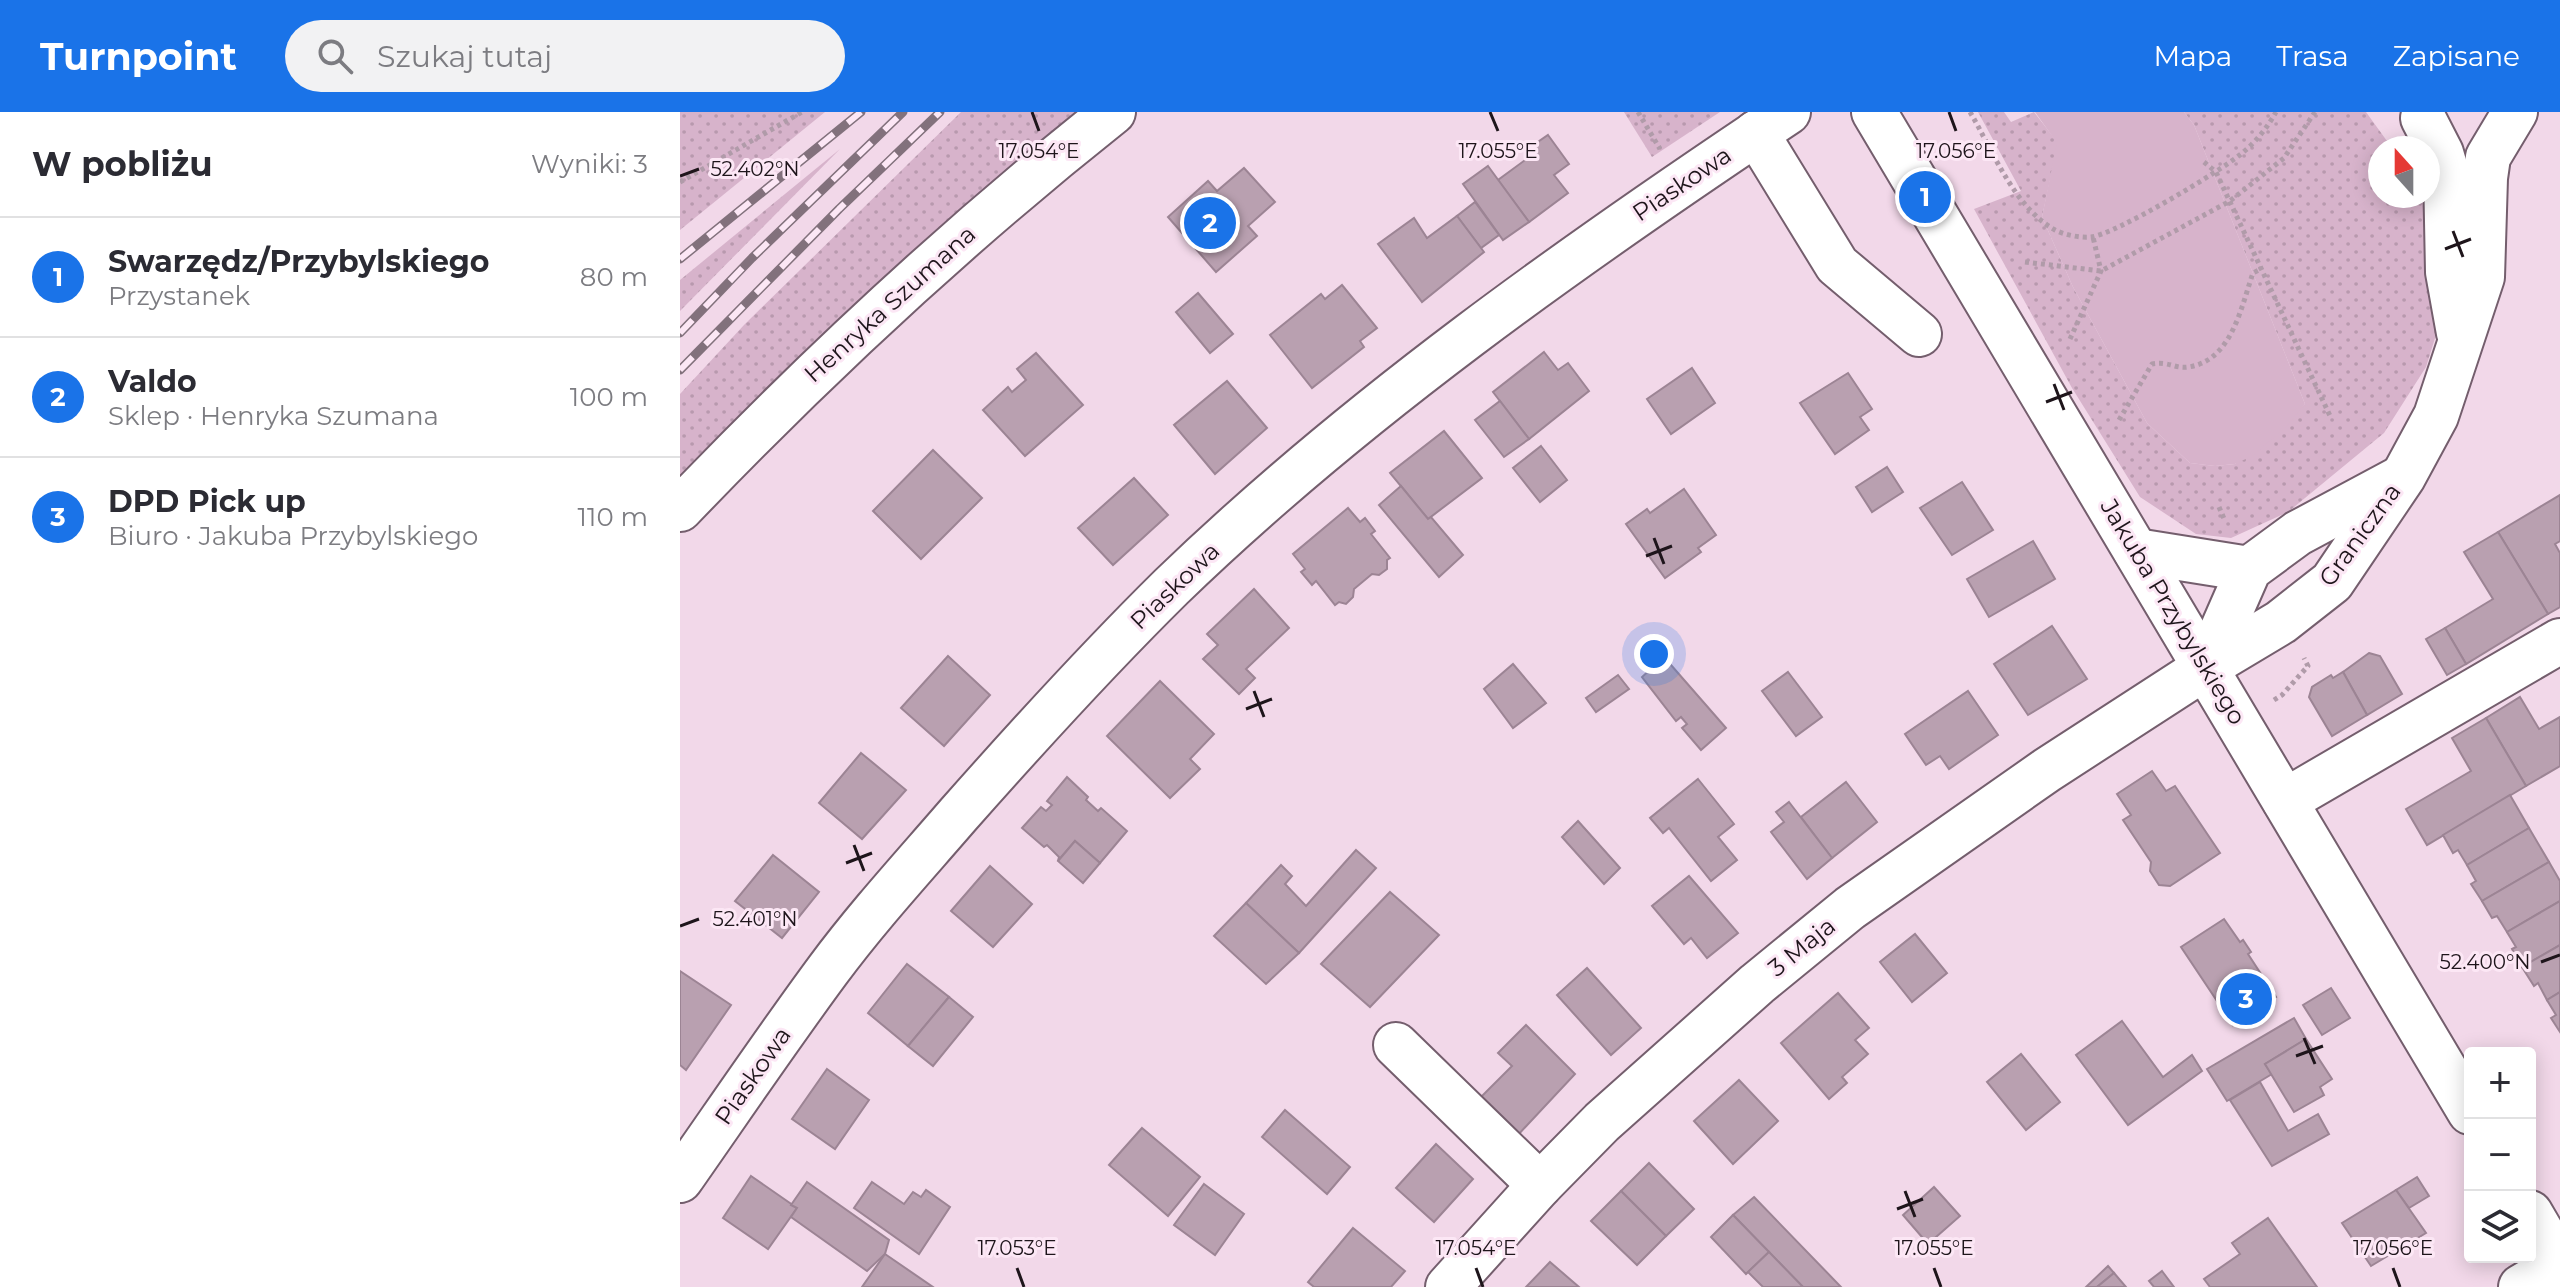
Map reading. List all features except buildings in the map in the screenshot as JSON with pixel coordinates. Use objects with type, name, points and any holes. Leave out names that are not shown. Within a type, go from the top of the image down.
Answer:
[{"type":"street","name":"Henryka Szumana","points":[[680,509],[795,392],[912,281],[1032,176],[1113,112]]},
{"type":"street","name":"Jakuba Przybylskiego","points":[[1874,112],[2464,1102]]},
{"type":"street","points":[[2420,115],[2438,126],[2472,131],[2504,120],[2514,112]]},
{"type":"street","name":"Graniczna","points":[[2206,667],[2281,622],[2332,582],[2403,477],[2436,416],[2482,277],[2488,157],[2514,112]]},
{"type":"street","name":"Graniczna","points":[[2420,115],[2441,153],[2446,170],[2448,272],[2460,341]]},
{"type":"street","points":[[1772,123],[1837,265],[1919,334]]},
{"type":"street","name":"Piaskowa","points":[[680,1180],[830,968],[897,885],[1046,717],[1169,589],[1272,496],[1425,372],[1586,249],[1772,123]]},
{"type":"street","name":"Graniczna","points":[[2249,569],[2298,533],[2403,477]]},
{"type":"street","points":[[2136,551],[2249,569],[2206,667]]},
{"type":"street","points":[[2285,801],[2560,641]]},
{"type":"street","name":"3 Maja","points":[[1448,1287],[1602,1122],[1685,1047],[1850,908],[2047,770],[2206,667]]},
{"type":"street","points":[[1396,1045],[1540,1185]]},
{"type":"street","points":[[2521,1287],[2560,1264],[2536,1223]]},
{"type":"path","points":[[680,182],[802,112]]},
{"type":"path","points":[[1638,112],[1668,162]]},
{"type":"path","points":[[1970,112],[2019,196],[2038,218],[2058,232],[2093,237],[2216,172],[2243,153],[2265,131],[2276,112]]},
{"type":"path","points":[[2025,262],[2101,271],[2230,201],[2284,158],[2315,112]]},
{"type":"path","points":[[2204,162],[2216,172],[2331,418]]},
{"type":"path","points":[[2070,339],[2101,271],[2093,237]]},
{"type":"path","points":[[2119,420],[2152,364],[2166,361],[2184,368],[2197,365],[2225,345],[2253,273],[2261,269]]},
{"type":"shaded area","points":[[680,112],[825,112],[680,230]]},
{"type":"shaded area","points":[[961,112],[1083,112],[680,482],[680,394],[744,325]]},
{"type":"shaded area","points":[[1624,112],[1720,112],[1652,157]]},
{"type":"shaded area","points":[[1978,112],[2004,112],[2011,122],[2034,112],[2058,143],[2042,217],[2073,287],[2147,423],[2190,463],[2215,466],[2235,464],[2305,404],[2194,125],[2184,112],[2366,112],[2383,136],[2368,136],[2368,208],[2427,208],[2441,319],[2426,367],[2384,433],[2288,512],[2231,538],[2196,534],[2140,497],[2072,388],[1974,209],[2021,191]]},
{"type":"shaded area","points":[[2035,112],[2184,112],[2194,125],[2305,404],[2285,428],[2252,456],[2235,464],[2215,466],[2190,463],[2147,423],[2073,287],[2042,217],[2057,143]]},
{"type":"shaded area","points":[[840,149],[680,311],[680,280]]},
{"type":"railway","points":[[680,259],[861,112]]},
{"type":"railway","points":[[680,333],[752,258],[903,112]]},
{"type":"railway","points":[[680,370],[940,112]]},
{"type":"place","name":"Swarzędz/Przybylskiego","points":[[1925,197]]},
{"type":"place","name":"Valdo","points":[[1210,223]]},
{"type":"place","name":"DPD Pick up","points":[[2246,999]]}]
